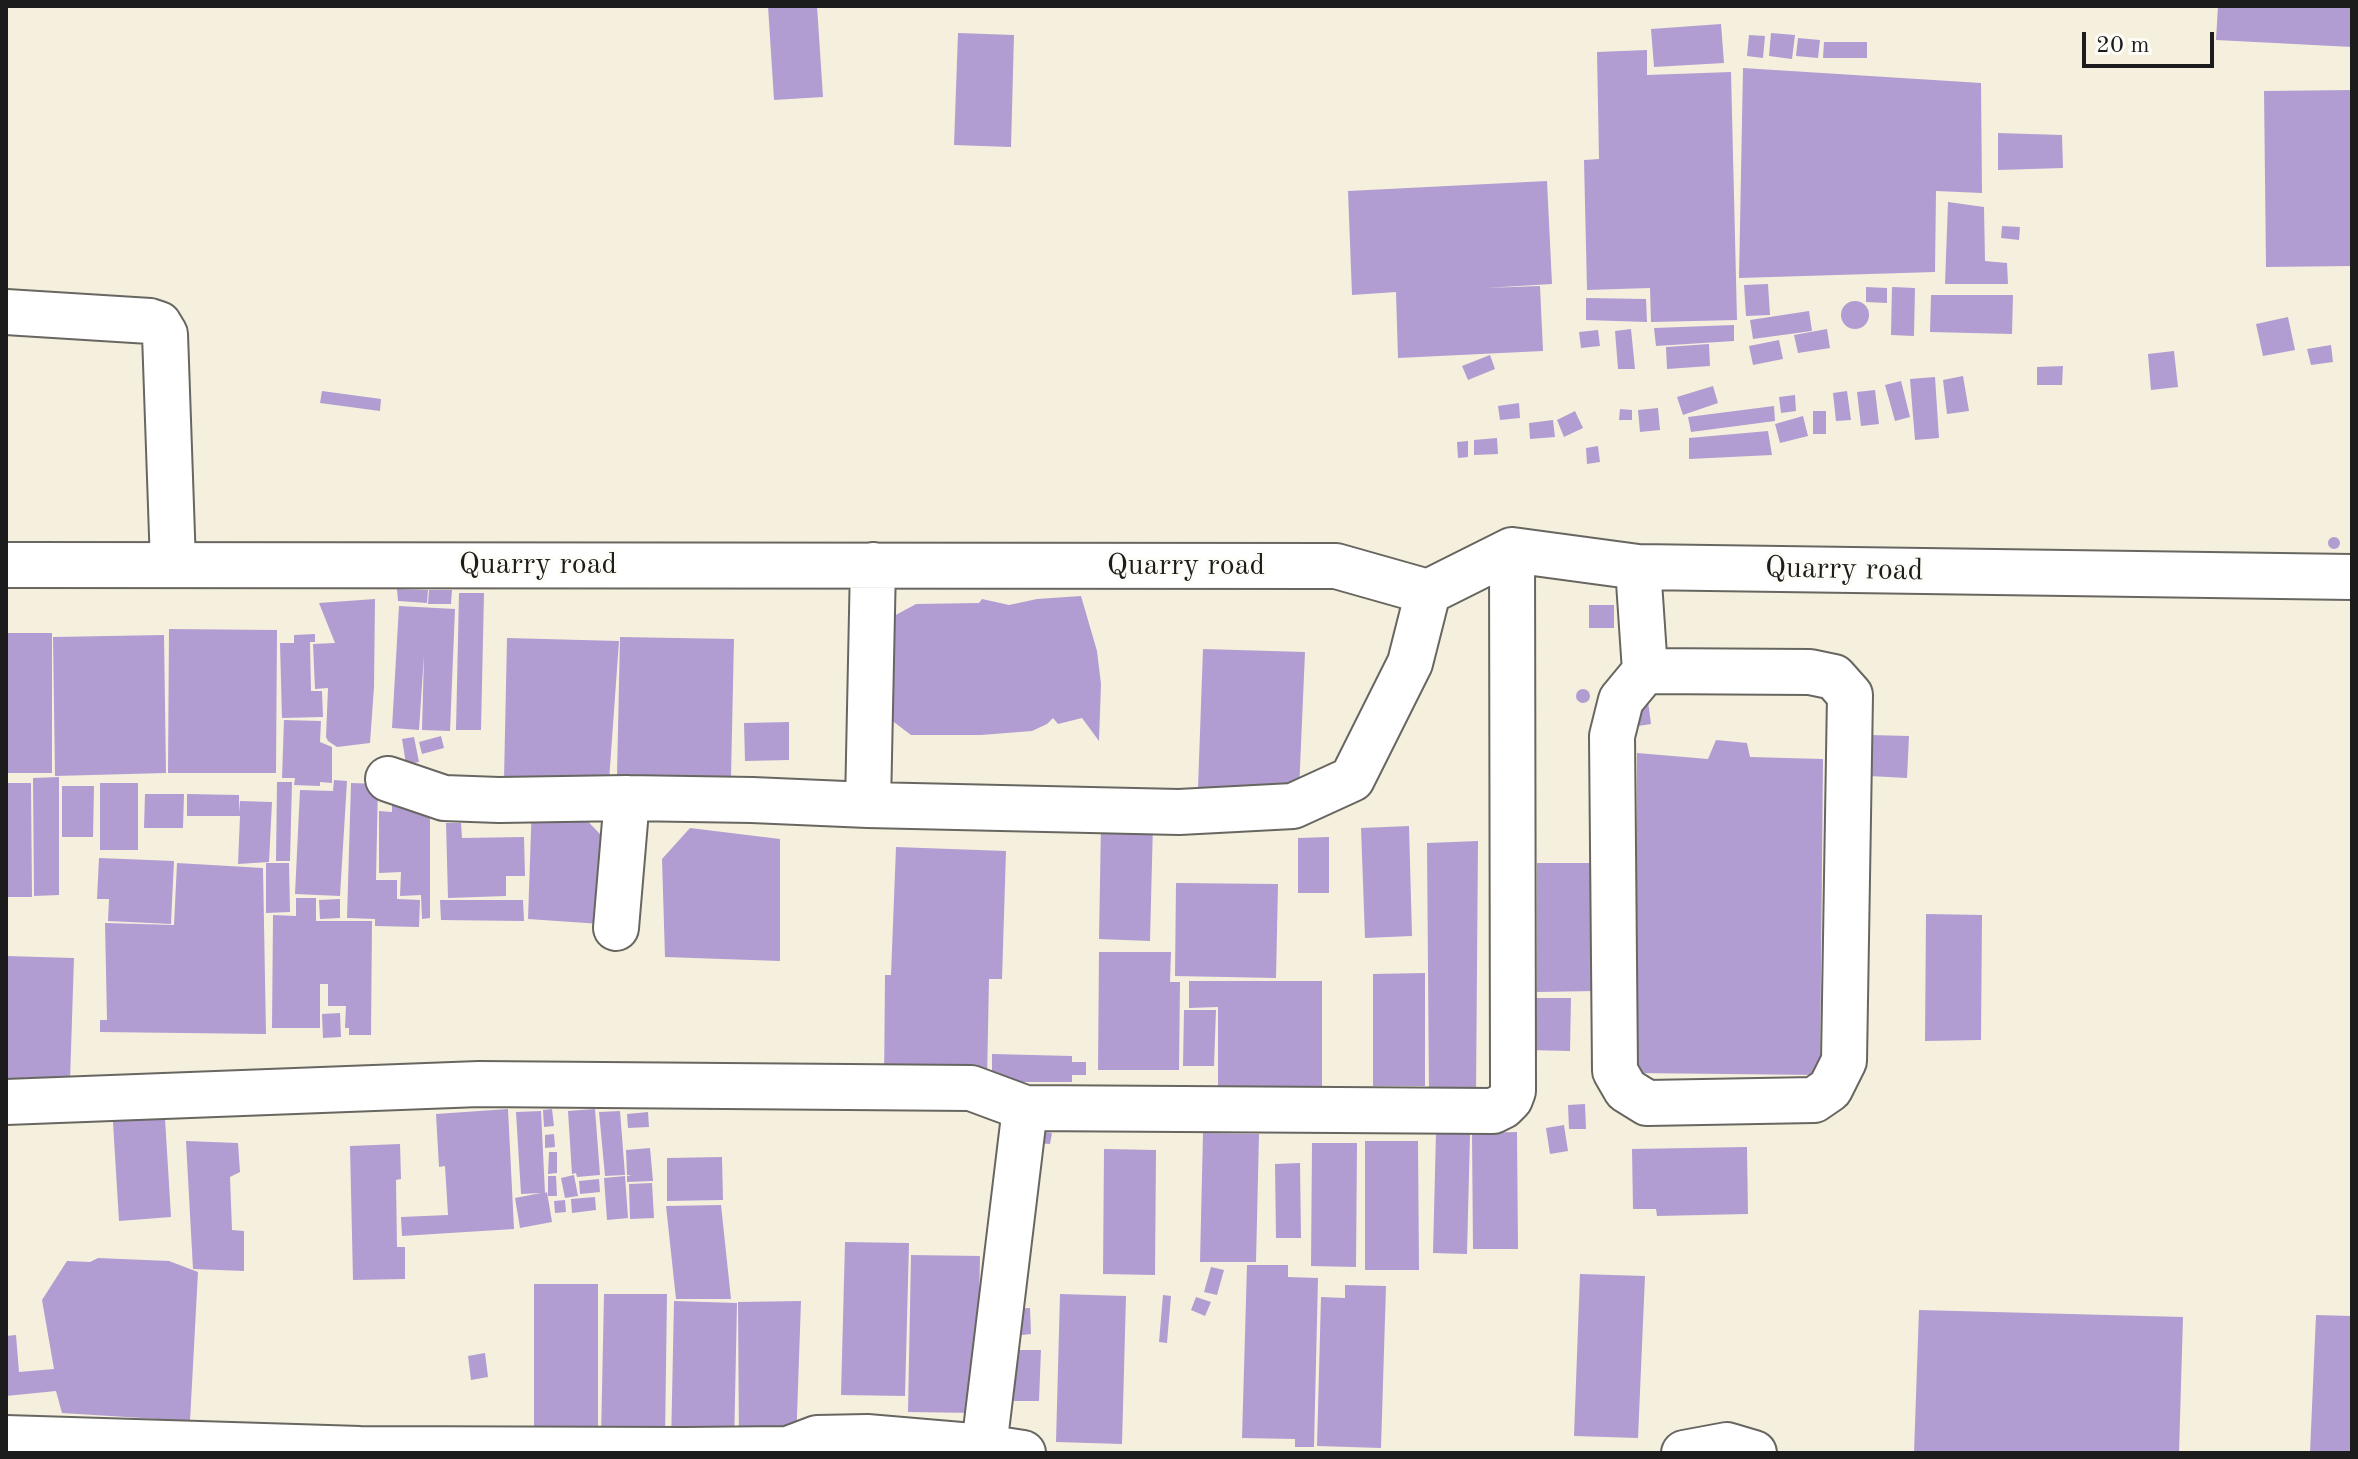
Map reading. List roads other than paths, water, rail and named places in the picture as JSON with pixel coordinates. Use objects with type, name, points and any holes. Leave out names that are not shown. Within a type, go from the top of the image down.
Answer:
[{"type":"street","points":[[6,312],[159,324],[165,334],[173,564]]},
{"type":"street","points":[[6,1102],[495,1084],[971,1088],[1025,1108],[1493,1111],[1510,1099],[1513,1091],[1512,550],[1428,592],[1410,663],[1352,779],[1293,806],[1179,812],[752,800],[499,800],[444,798],[388,779]]},
{"type":"street","name":"Quarry road","points":[[1512,550],[1638,567],[2352,577]]},
{"type":"street","name":"Quarry road","points":[[6,565],[1336,566],[1428,592]]},
{"type":"street","points":[[868,805],[873,565]]},
{"type":"street","points":[[1638,567],[1645,671],[1621,700],[1612,736],[1615,1071],[1626,1090],[1647,1103],[1814,1100],[1830,1089],[1844,1061],[1850,695],[1834,677],[1810,672],[1645,671]]},
{"type":"street","points":[[616,928],[627,798]]},
{"type":"street","points":[[6,1438],[360,1449],[774,1450],[794,1448],[817,1438],[867,1437],[1004,1450],[1025,1108]]},
{"type":"street","points":[[1684,1453],[1727,1445],[1754,1453]]}]
